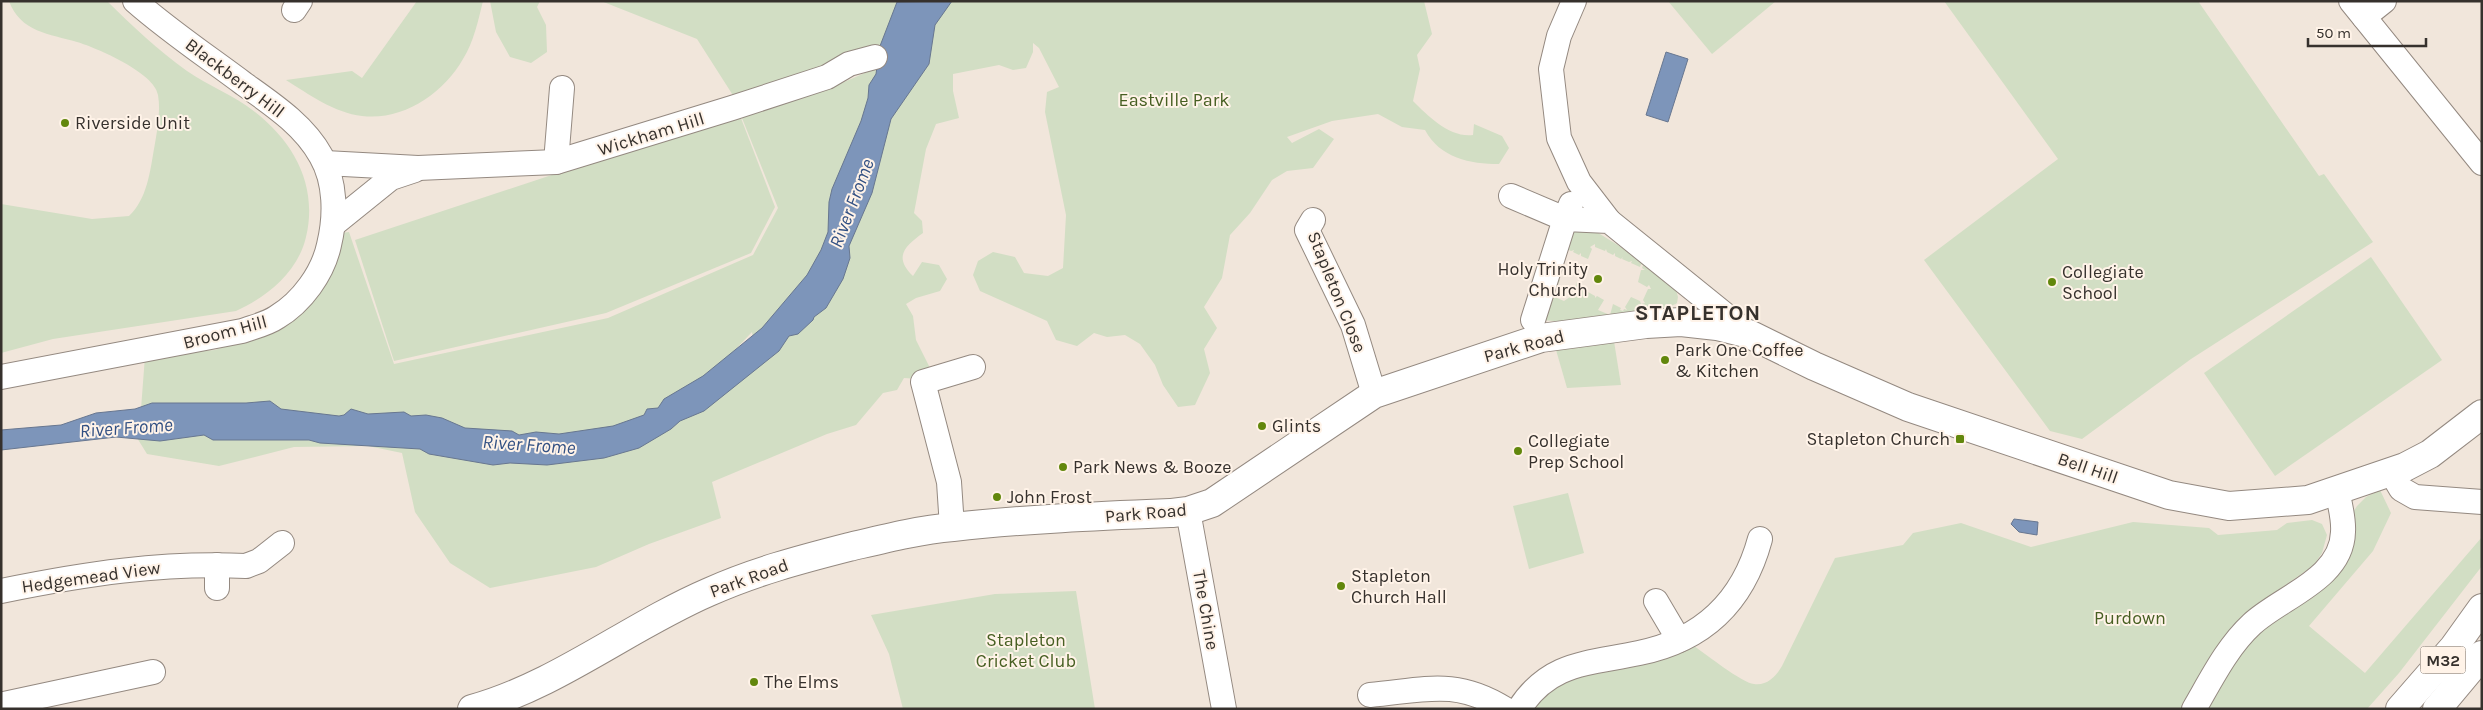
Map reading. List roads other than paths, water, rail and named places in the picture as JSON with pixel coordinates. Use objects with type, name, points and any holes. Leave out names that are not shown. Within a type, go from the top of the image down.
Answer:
[{"type":"main road","name":"Park Road","points":[[477,708],[576,665],[674,608],[744,578],[846,548],[952,527],[1188,511],[1212,504],[1374,394],[1541,338],[1646,324],[1694,324]]},
{"type":"main road","name":"Bell Hill","points":[[1694,324],[1717,326],[1749,334],[1814,366],[1908,407],[2169,495],[2229,506],[2299,501],[2337,491],[2391,472],[2430,454],[2482,414]]},
{"type":"main road","name":"M32","points":[[2400,709],[2454,647],[2482,608]]},
{"type":"main road","name":"M32","points":[[2437,709],[2482,655]]},
{"type":"street","points":[[1574,1],[1559,36],[1551,69],[1559,138],[1579,182],[1609,221],[1749,334]]},
{"type":"street","points":[[2384,1],[2358,9],[2482,162]]},
{"type":"street","name":"Blackberry Hill","points":[[136,2],[277,108],[314,144],[325,163]]},
{"type":"street","name":"Wickham Hill","points":[[325,163],[418,168],[556,162],[780,93],[828,77],[849,64],[875,57]]},
{"type":"street","points":[[556,162],[562,88]]},
{"type":"street","name":"Broom Hill","points":[[1,377],[242,331],[277,318],[309,288],[328,251],[334,224],[333,194],[325,163]]},
{"type":"street","name":"Wickham Hill","points":[[334,224],[391,178],[418,168]]},
{"type":"street","points":[[1533,320],[1565,219],[1579,182]]},
{"type":"street","points":[[1511,196],[1565,219],[1609,221]]},
{"type":"street","name":"Stapleton Close","points":[[1313,220],[1307,230],[1353,325],[1374,394]]},
{"type":"street","points":[[1693,287],[1698,305],[1694,324]]},
{"type":"street","points":[[952,527],[949,482],[923,382],[973,367]]},
{"type":"street","points":[[2391,472],[2404,491],[2415,497],[2427,492],[2482,502]]},
{"type":"street","points":[[2194,709],[2228,652],[2243,632],[2270,609],[2323,573],[2333,561],[2342,542],[2343,534],[2337,491]]},
{"type":"street","name":"The Chine","points":[[1188,511],[1224,709]]},
{"type":"street","points":[[1519,709],[1539,684],[1561,669],[1641,653],[1679,640],[1699,630],[1730,602],[1747,578],[1758,534]]},
{"type":"street","name":"Hedgemead View","points":[[1,591],[111,570],[149,566],[246,566],[259,561],[282,544]]},
{"type":"street","points":[[217,565],[217,588]]},
{"type":"street","points":[[1656,601],[1679,640]]},
{"type":"street","points":[[3,700],[153,672]]},
{"type":"street","points":[[1370,693],[1454,688],[1477,694],[1505,709]]},
{"type":"water","name":"River Frome","points":[[952,1],[935,25],[929,64],[891,119],[872,193],[849,246],[850,258],[843,279],[826,308],[814,317],[798,334],[789,336],[779,351],[704,411],[680,421],[671,429],[639,448],[604,458],[547,465],[510,463],[493,465],[429,454],[420,449],[320,443],[309,440],[213,440],[204,435],[160,441],[116,437],[1,450],[1,430],[61,425],[96,413],[135,409],[152,403],[246,403],[270,401],[281,409],[339,416],[344,415],[351,409],[368,414],[404,412],[411,416],[426,415],[442,418],[465,428],[512,431],[519,435],[536,432],[559,434],[613,426],[644,415],[647,409],[658,408],[664,399],[703,376],[762,328],[807,275],[821,250],[828,232],[829,202],[832,189],[861,121],[868,98],[869,85],[876,74],[880,46],[897,2]]},
{"type":"water","points":[[1666,52],[1688,59],[1668,122],[1646,115]]},
{"type":"water","points":[[2014,519],[2038,522],[2037,535],[2019,532],[2011,524]]},
{"type":"place","name":"Riverside Unit","points":[[65,123]]},
{"type":"place","name":"Holy Trinity Church","points":[[1598,279]]},
{"type":"place","name":"Collegiate School","points":[[2052,282]]},
{"type":"place","name":"Park One Coffee & Kitchen","points":[[1665,360]]},
{"type":"place","name":"Glints","points":[[1262,426]]},
{"type":"place","name":"Stapleton Church","points":[[1960,439]]},
{"type":"place","name":"Collegiate Prep School","points":[[1518,451]]},
{"type":"place","name":"Park News & Booze","points":[[1063,467]]},
{"type":"place","name":"John Frost","points":[[997,497]]},
{"type":"place","name":"Stapleton Church Hall","points":[[1341,586]]},
{"type":"place","name":"The Elms","points":[[754,682]]},
{"type":"district","name":"STAPLETON","points":[[1698,312]]},
{"type":"park label","name":"Eastville Park","points":[[1174,100]]},
{"type":"park label","name":"Purdown","points":[[2130,618]]},
{"type":"park label","name":"Stapleton Cricket Club","points":[[1026,650]]}]
